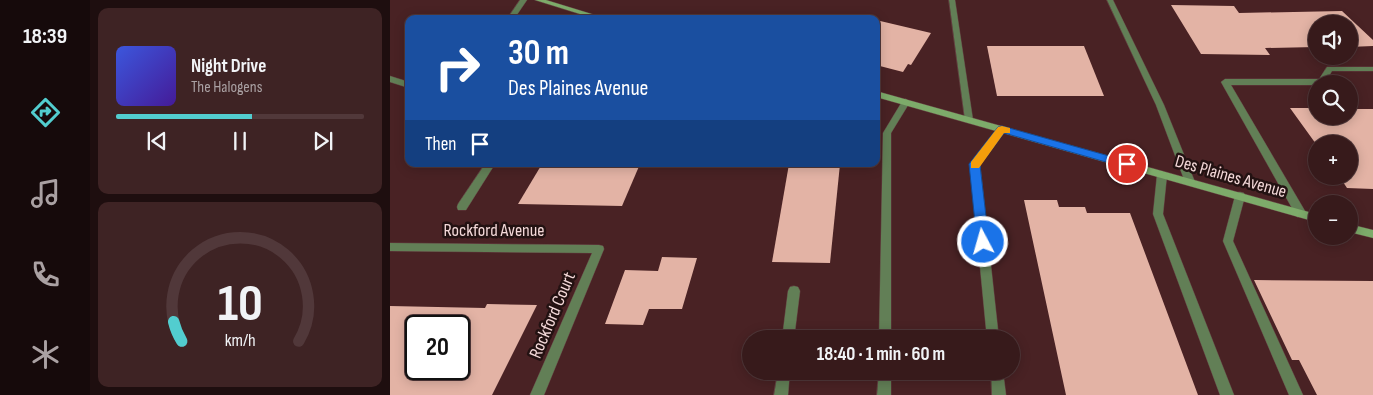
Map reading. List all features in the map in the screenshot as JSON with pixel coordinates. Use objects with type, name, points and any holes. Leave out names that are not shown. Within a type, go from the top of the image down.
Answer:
[{"type":"street","points":[[513,15],[524,0]]},
{"type":"street","points":[[538,0],[587,15]]},
{"type":"street","points":[[952,0],[969,120]]},
{"type":"street","points":[[1110,0],[1160,105],[1190,182]]},
{"type":"street","points":[[1301,214],[1225,82],[1321,82],[1330,69],[1373,69]]},
{"type":"street","points":[[390,79],[405,84]]},
{"type":"street","name":"Des Plaines Avenue","points":[[880,95],[1308,216]]},
{"type":"street","points":[[885,330],[887,134],[906,102]]},
{"type":"street","points":[[992,330],[975,164],[1002,129]]},
{"type":"street","points":[[462,207],[488,167]]},
{"type":"street","points":[[1162,175],[1158,214],[1227,395]]},
{"type":"street","points":[[1240,196],[1228,241],[1296,395]]},
{"type":"street","points":[[1358,230],[1373,234]]},
{"type":"street","name":"Rockford Avenue","points":[[390,247],[599,249]]},
{"type":"street","name":"Rockford Court","points":[[537,395],[599,249]]},
{"type":"street","points":[[789,330],[794,291]]},
{"type":"street","points":[[781,395],[783,380]]},
{"type":"street","points":[[884,395],[885,380]]},
{"type":"street","points":[[998,380],[999,395]]},
{"type":"building","points":[[1171,5],[1234,6],[1239,13],[1342,11],[1346,15],[1308,15],[1308,47],[1265,48],[1270,55],[1201,54]]},
{"type":"building","points":[[880,21],[931,33],[911,65],[908,64],[903,72],[880,66]]},
{"type":"building","points":[[1358,26],[1373,40],[1373,46],[1358,47]]},
{"type":"building","points":[[987,46],[1084,46],[1104,96],[997,96]]},
{"type":"building","points":[[1290,108],[1308,108],[1308,125],[1358,125],[1358,109],[1373,109],[1373,189],[1347,188],[1345,185],[1358,185],[1358,135],[1310,135]]},
{"type":"building","points":[[540,167],[639,167],[622,206],[518,204]]},
{"type":"building","points":[[788,167],[840,167],[830,263],[772,262]]},
{"type":"building","points":[[1024,200],[1057,200],[1059,207],[1085,207],[1087,213],[1130,213],[1198,395],[1066,395]]},
{"type":"building","points":[[662,257],[697,258],[682,309],[649,309],[643,325],[605,324],[625,270],[658,271]]},
{"type":"building","points":[[1254,280],[1373,281],[1373,395],[1317,395],[1299,360],[1292,360]]},
{"type":"building","points":[[487,304],[537,305],[492,395],[390,395],[390,306],[485,308]]},
{"type":"slow traffic","points":[[975,165],[1002,129],[1007,130]]},
{"type":"route","points":[[983,242],[975,164],[1002,129],[1127,164]]}]
